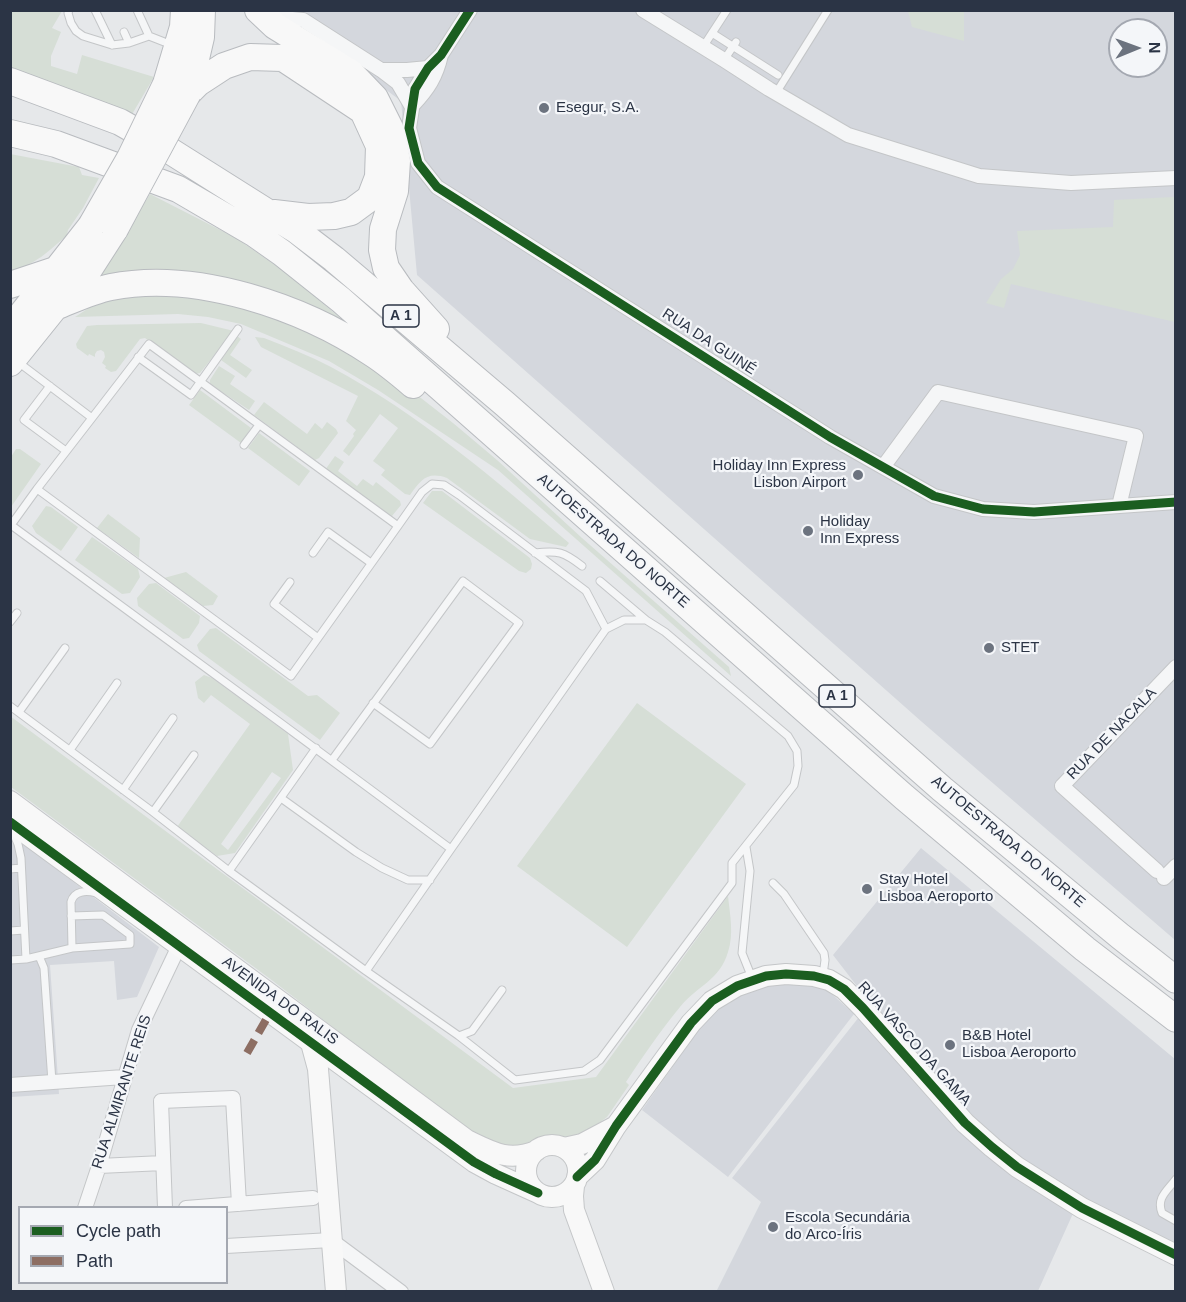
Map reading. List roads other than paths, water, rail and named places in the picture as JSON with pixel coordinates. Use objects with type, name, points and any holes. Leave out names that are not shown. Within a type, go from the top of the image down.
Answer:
[{"type":"highway","points":[[170,10],[177,47],[177,88]]},
{"type":"highway","points":[[177,47],[183,27],[184,10]]},
{"type":"highway","points":[[12,360],[88,271],[103,228],[177,88],[201,37],[202,10]]},
{"type":"highway","points":[[261,13],[275,26],[351,73],[375,98],[390,128],[398,161],[395,191],[383,229],[382,250],[386,268],[401,290],[505,404]]},
{"type":"highway","points":[[177,88],[198,84],[224,66],[250,57],[283,58],[363,111],[379,146],[378,177],[370,198],[351,212],[334,216],[308,217],[267,212]]},
{"type":"highway","name":"AUTOESTRADA DO NORTE","points":[[10,81],[120,122],[296,230],[334,259],[505,404],[942,789],[1176,980]]},
{"type":"highway","name":"AUTOESTRADA DO NORTE","points":[[10,133],[56,144],[178,189],[282,253],[314,278],[904,797],[1084,949],[1176,1019]]},
{"type":"highway","points":[[10,328],[55,270],[103,228]]},
{"type":"highway","points":[[10,285],[55,270]]},
{"type":"highway","points":[[55,307],[91,292],[142,284],[206,287],[263,301],[299,314],[339,334],[372,354],[428,397],[449,410],[482,425]]},
{"type":"street","name":"RUA DA GUINÉ","points":[[470,10],[441,55],[428,68],[415,89],[409,128],[418,164],[437,187],[830,437],[934,496],[983,509],[1035,512],[1176,502]]},
{"type":"street","points":[[644,10],[776,93],[848,135],[979,176],[1071,183],[1176,178]]},
{"type":"street","points":[[261,13],[303,20],[398,83],[412,107]]},
{"type":"street","name":"RUA DA GUINÉ","points":[[412,107],[425,93],[437,72],[441,55]]},
{"type":"street","points":[[381,70],[428,68]]},
{"type":"street","points":[[883,467],[938,392],[1136,436],[1119,506]]},
{"type":"street","name":"RUA DE NACALA","points":[[1176,667],[1062,786],[1160,875],[1176,866]]},
{"type":"street","name":"AVENIDA DO RALIS","points":[[10,801],[467,1140],[512,1157],[536,1151]]},
{"type":"street","name":"AVENIDA DO RALIS","points":[[10,822],[474,1162],[538,1193]]},
{"type":"street","name":"RUA ALMIRANTE REIS","points":[[86,1206],[139,1030],[179,946]]},
{"type":"street","name":"RUA VASCO DA GAMA","points":[[576,1181],[596,1160],[616,1126],[699,1014],[712,1001],[724,992],[766,976],[786,974],[823,978],[844,989],[964,1123],[1017,1167],[1082,1208],[1176,1255]]},
{"type":"street","points":[[311,1043],[318,1069],[336,1292]]},
{"type":"street","points":[[10,1085],[124,1077]]},
{"type":"street","points":[[321,1102],[326,1091],[338,1081],[362,1080]]},
{"type":"street","points":[[165,1206],[161,1101],[233,1098],[239,1204]]},
{"type":"street","name":"RUA VASCO DA GAMA","points":[[564,1148],[582,1144],[616,1126]]},
{"type":"street","points":[[576,1181],[567,1193],[557,1197],[547,1197],[538,1193],[532,1188],[526,1173],[530,1157],[545,1146],[555,1145],[570,1152],[577,1163],[576,1181],[574,1210],[604,1292]]},
{"type":"street","points":[[99,1166],[163,1163]]},
{"type":"street","points":[[212,1206],[313,1198]]},
{"type":"street","points":[[228,1246],[331,1239],[401,1292]]},
{"type":"lane","points":[[69,10],[71,23],[76,31],[93,40],[112,45],[129,43],[149,36],[177,47]]},
{"type":"lane","points":[[95,10],[112,45]]},
{"type":"lane","points":[[137,10],[149,36]]},
{"type":"lane","points":[[703,47],[727,10]]},
{"type":"lane","points":[[776,93],[828,10]]},
{"type":"lane","points":[[124,32],[129,43]]},
{"type":"lane","points":[[712,33],[734,44],[778,75]]},
{"type":"lane","points":[[724,60],[734,44]]},
{"type":"lane","points":[[186,402],[238,329]]},
{"type":"lane","points":[[398,526],[148,344],[11,524],[451,849]]},
{"type":"lane","points":[[138,357],[191,395]]},
{"type":"lane","points":[[12,360],[92,418]]},
{"type":"lane","points":[[50,386],[24,420],[66,451]]},
{"type":"lane","points":[[244,446],[259,425]]},
{"type":"lane","points":[[37,489],[291,676],[422,492],[432,484],[444,485],[586,591],[606,629]]},
{"type":"lane","points":[[313,553],[328,532],[371,564]]},
{"type":"lane","points":[[535,553],[552,551],[567,555],[582,566]]},
{"type":"lane","points":[[332,760],[373,703],[462,581],[519,623],[430,744],[373,703]]},
{"type":"lane","points":[[10,706],[229,871],[459,1036],[515,1080],[584,1071],[600,1060],[732,883],[732,863],[794,785],[798,766],[797,751],[788,736],[665,632],[646,620],[600,581]]},
{"type":"lane","points":[[290,582],[274,604],[318,638]]},
{"type":"lane","points":[[10,622],[17,613]]},
{"type":"lane","points":[[366,971],[606,629],[624,620],[646,620]]},
{"type":"lane","points":[[19,712],[65,648]]},
{"type":"lane","points":[[70,750],[117,683]]},
{"type":"lane","points":[[123,790],[173,718]]},
{"type":"lane","points":[[229,871],[316,748]]},
{"type":"lane","points":[[153,812],[194,755]]},
{"type":"lane","points":[[281,798],[382,868],[408,880],[430,880]]},
{"type":"lane","points":[[10,827],[18,844],[21,868],[26,959]]},
{"type":"lane","points":[[746,847],[750,871],[742,952],[753,980]]},
{"type":"lane","points":[[10,869],[21,868]]},
{"type":"lane","points":[[773,882],[784,894],[824,953],[823,978]]},
{"type":"lane","points":[[72,948],[70,902],[72,897],[86,891],[120,903]]},
{"type":"lane","points":[[10,960],[26,959],[72,948],[130,944],[130,935],[103,915],[71,916]]},
{"type":"lane","points":[[10,931],[24,930]]},
{"type":"lane","points":[[39,956],[44,968],[52,1082]]},
{"type":"lane","points":[[459,1036],[472,1031],[502,990]]},
{"type":"lane","points":[[1176,1179],[1159,1203],[1162,1213],[1176,1221]]},
{"type":"place","name":"Esegur, S.A.","points":[[544,108]]},
{"type":"place","name":"Holiday Inn Express Lisbon Airport","points":[[858,475]]},
{"type":"place","name":"Holiday Inn Express","points":[[808,531]]},
{"type":"place","name":"STET","points":[[989,648]]},
{"type":"place","name":"Stay Hotel Lisboa Aeroporto","points":[[867,889]]},
{"type":"place","name":"B&B Hotel Lisboa Aeroporto","points":[[950,1045]]},
{"type":"place","name":"Escola Secundária do Arco-Íris","points":[[773,1227]]}]
